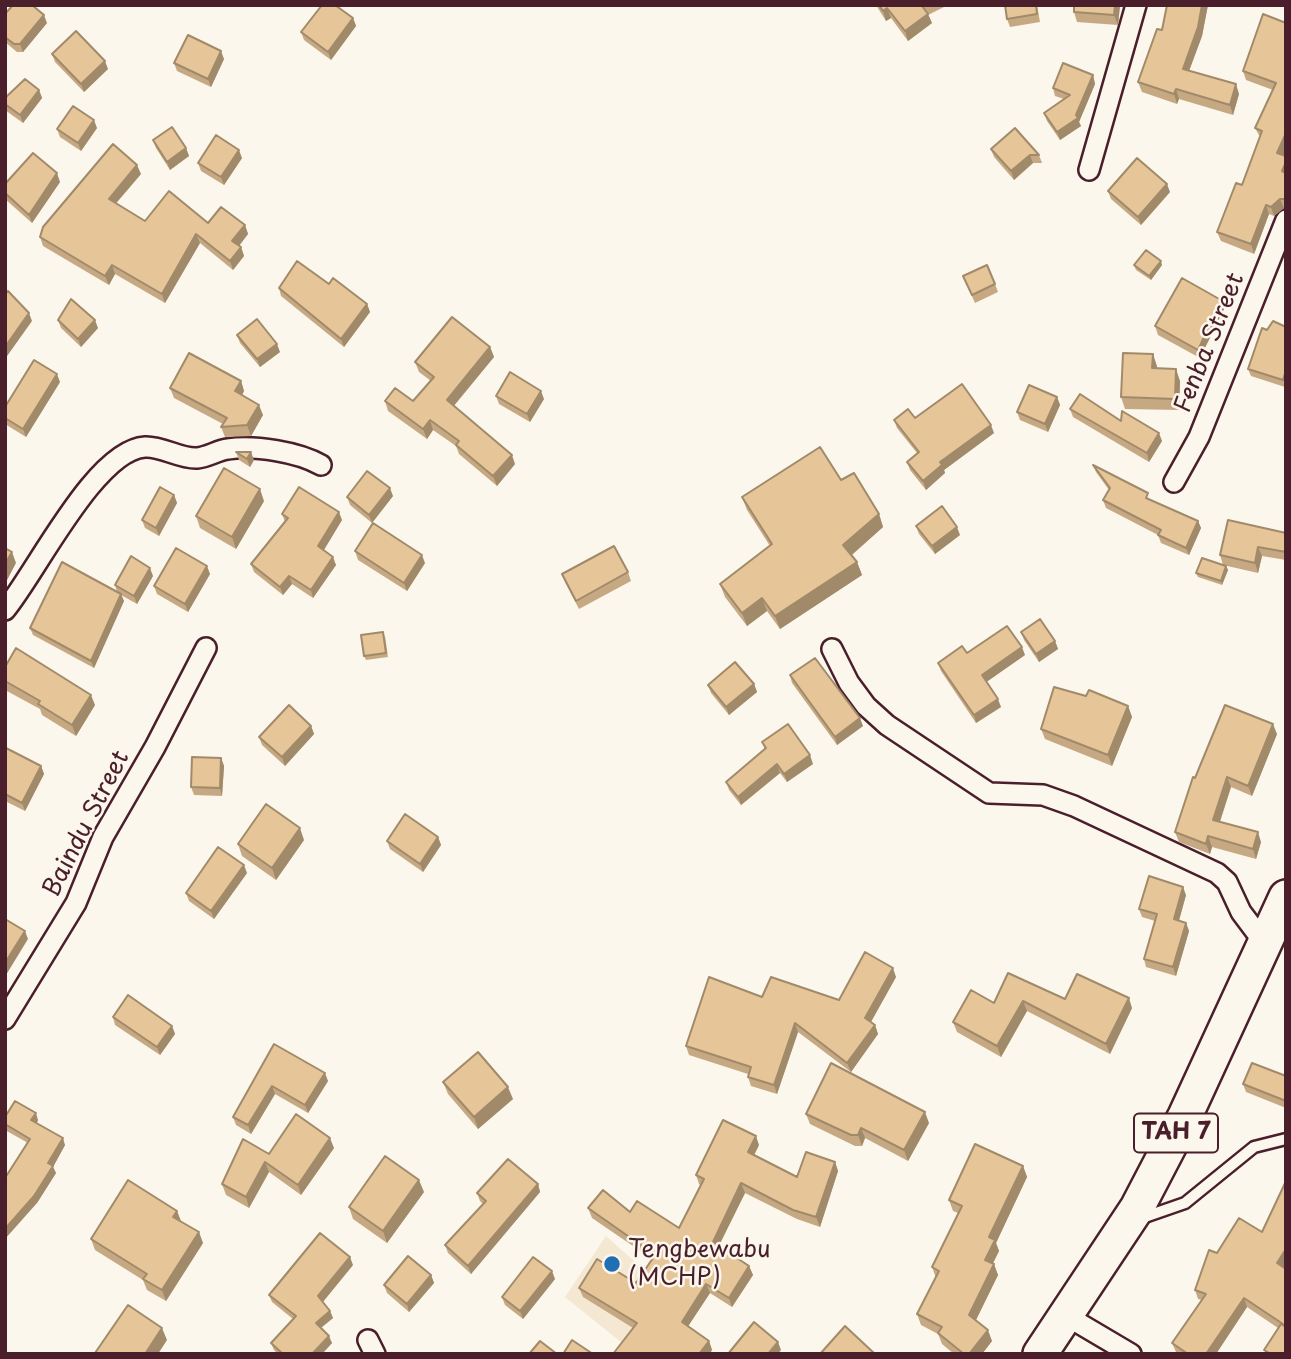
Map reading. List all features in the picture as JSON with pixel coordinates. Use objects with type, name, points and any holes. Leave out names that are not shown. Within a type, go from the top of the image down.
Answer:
[{"type":"highway","name":"TAH 7","points":[[1040,1354],[1129,1220],[1185,1116],[1286,897]]},
{"type":"street","points":[[1089,170],[1136,5]]},
{"type":"street","name":"Fenba Street","points":[[1174,482],[1199,437],[1286,220]]},
{"type":"street","points":[[5,610],[27,584],[50,540],[112,461],[144,447],[196,458],[229,448],[301,453],[321,465]]},
{"type":"street","name":"Baindu Street","points":[[5,1019],[76,903],[103,837],[155,747],[206,648]]},
{"type":"street","points":[[832,649],[860,698],[887,725],[989,793],[1043,795],[1063,802],[1217,873],[1227,882],[1241,912],[1265,944]]},
{"type":"street","points":[[1065,1315],[1131,1354]]},
{"type":"lane","points":[[1129,1220],[1151,1217],[1185,1203],[1254,1147],[1286,1139]]},
{"type":"shaded area","name":"Tengbewabu (MCHP)","points":[[606,1236],[669,1292],[622,1343],[565,1297]]},
{"type":"building","points":[[13,5],[32,5],[44,15],[20,44],[14,44],[5,37],[5,14]]},
{"type":"building","points":[[322,5],[335,5],[353,18],[328,52],[301,32]]},
{"type":"building","points":[[879,5],[924,5],[922,6],[928,14],[905,31],[887,8],[883,11]]},
{"type":"building","points":[[1005,5],[1036,5],[1037,14],[1007,19]]},
{"type":"building","points":[[1074,5],[1115,5],[1114,15],[1074,12]]},
{"type":"building","points":[[1167,5],[1202,5],[1198,27],[1183,69],[1236,84],[1230,105],[1176,89],[1174,94],[1138,82],[1157,29],[1162,30]]},
{"type":"building","points":[[1263,14],[1286,23],[1286,133],[1277,153],[1286,156],[1282,171],[1286,173],[1286,199],[1280,199],[1271,207],[1266,205],[1251,244],[1217,232],[1236,183],[1242,185],[1262,131],[1255,128],[1276,83],[1243,71]]},
{"type":"building","points":[[76,31],[105,61],[81,84],[52,54]]},
{"type":"building","points":[[188,35],[221,51],[208,79],[174,63]]},
{"type":"building","points":[[1063,63],[1093,75],[1076,115],[1078,118],[1057,132],[1044,113],[1070,95],[1053,88]]},
{"type":"building","points":[[25,79],[39,90],[20,115],[5,104],[5,98]]},
{"type":"building","points":[[73,106],[94,120],[78,143],[57,129]]},
{"type":"building","points":[[172,127],[186,148],[167,162],[153,140]]},
{"type":"building","points":[[1015,128],[1039,155],[1030,155],[1011,171],[991,149]]},
{"type":"building","points":[[216,135],[239,150],[221,177],[198,163]]},
{"type":"building","points":[[113,144],[137,165],[109,199],[145,221],[169,191],[208,223],[221,207],[245,225],[232,241],[241,247],[230,261],[196,234],[162,294],[112,265],[105,276],[40,237],[43,227]]},
{"type":"building","points":[[33,153],[57,173],[29,215],[5,193],[5,184]]},
{"type":"building","points":[[1137,158],[1167,184],[1138,217],[1108,191]]},
{"type":"building","points":[[1146,250],[1161,261],[1149,276],[1134,265]]},
{"type":"building","points":[[297,261],[329,284],[333,278],[367,304],[341,339],[279,288]]},
{"type":"building","points":[[987,265],[995,284],[972,295],[963,276]]},
{"type":"building","points":[[1182,278],[1221,300],[1198,350],[1155,326]]},
{"type":"building","points":[[8,291],[29,313],[5,347],[5,294]]},
{"type":"building","points":[[71,299],[95,320],[78,339],[58,320]]},
{"type":"building","points":[[452,317],[490,347],[447,400],[512,455],[493,476],[456,445],[459,441],[430,420],[423,429],[385,401],[395,388],[413,401],[434,377],[415,362]]},
{"type":"building","points":[[257,319],[277,344],[257,359],[237,335]]},
{"type":"building","points":[[1273,321],[1286,327],[1286,370],[1283,380],[1248,369],[1262,328],[1267,330]]},
{"type":"building","points":[[189,353],[241,381],[235,391],[259,405],[247,425],[221,427],[227,418],[170,388]]},
{"type":"building","points":[[1123,353],[1153,354],[1152,368],[1176,369],[1175,399],[1121,397]]},
{"type":"building","points":[[34,360],[57,374],[23,429],[5,418],[5,407]]},
{"type":"building","points":[[510,372],[541,391],[527,414],[496,396]]},
{"type":"building","points":[[962,384],[991,425],[940,462],[942,465],[923,481],[907,462],[919,452],[894,420],[908,409],[915,418]]},
{"type":"building","points":[[1029,385],[1057,397],[1045,424],[1017,412]]},
{"type":"building","points":[[1080,394],[1121,421],[1122,411],[1159,433],[1147,453],[1070,409]]},
{"type":"building","points":[[820,447],[841,480],[854,473],[879,514],[843,545],[857,562],[775,616],[762,598],[742,613],[720,584],[772,544],[742,497]]},
{"type":"building","points":[[236,452],[251,452],[247,459]]},
{"type":"building","points":[[1093,465],[1148,493],[1146,498],[1198,521],[1186,548],[1158,535],[1161,530],[1103,500],[1110,488]]},
{"type":"building","points":[[224,468],[260,489],[232,537],[196,516]]},
{"type":"building","points":[[367,471],[390,488],[369,515],[347,497]]},
{"type":"building","points":[[160,487],[174,495],[156,528],[142,520]]},
{"type":"building","points":[[299,487],[339,512],[318,546],[333,557],[311,590],[289,576],[280,587],[251,564],[288,518],[282,514]]},
{"type":"building","points":[[942,506],[957,527],[932,546],[916,526]]},
{"type":"building","points":[[1228,520],[1286,533],[1286,552],[1258,547],[1255,563],[1220,555]]},
{"type":"building","points":[[373,523],[422,555],[404,583],[355,551]]},
{"type":"building","points":[[614,546],[628,572],[576,601],[562,574]]},
{"type":"building","points":[[5,548],[12,552],[5,564]]},
{"type":"building","points":[[176,548],[207,566],[185,604],[154,586]]},
{"type":"building","points":[[131,556],[150,568],[134,596],[115,585]]},
{"type":"building","points":[[1202,558],[1226,566],[1221,581],[1196,573]]},
{"type":"building","points":[[62,562],[121,594],[91,661],[30,628]]},
{"type":"building","points":[[1040,619],[1055,641],[1036,654],[1021,632]]},
{"type":"building","points":[[1007,626],[1022,647],[982,675],[998,699],[974,715],[938,663],[962,646],[967,653]]},
{"type":"building","points":[[383,632],[386,653],[364,656],[361,635]]},
{"type":"building","points":[[16,648],[91,695],[72,725],[38,704],[40,701],[5,681],[5,667]]},
{"type":"building","points":[[815,658],[860,718],[835,737],[790,675]]},
{"type":"building","points":[[735,662],[754,684],[726,707],[708,685]]},
{"type":"building","points":[[1054,687],[1086,696],[1089,690],[1128,706],[1108,755],[1041,729]]},
{"type":"building","points":[[289,705],[311,726],[282,757],[259,737]]},
{"type":"building","points":[[1225,705],[1273,724],[1248,786],[1227,777],[1213,820],[1258,832],[1253,849],[1208,836],[1206,844],[1175,832],[1193,777],[1195,778]]},
{"type":"building","points":[[788,724],[810,755],[784,774],[777,764],[738,797],[726,782],[766,748],[762,742]]},
{"type":"building","points":[[6,748],[41,766],[22,803],[5,794]]},
{"type":"building","points":[[192,757],[221,758],[220,788],[191,787]]},
{"type":"building","points":[[266,804],[300,828],[272,868],[238,844]]},
{"type":"building","points":[[405,814],[438,837],[420,864],[387,841]]},
{"type":"building","points":[[218,847],[244,865],[211,911],[186,893]]},
{"type":"building","points":[[1149,876],[1183,887],[1174,919],[1186,923],[1173,967],[1144,959],[1157,914],[1139,909]]},
{"type":"building","points":[[5,919],[25,931],[5,963]]},
{"type":"building","points":[[865,952],[893,968],[865,1018],[875,1025],[847,1063],[795,1023],[774,1085],[748,1077],[751,1067],[686,1046],[709,977],[762,997],[771,977],[839,1000]]},
{"type":"building","points":[[1008,973],[1065,999],[1077,974],[1129,998],[1106,1044],[1023,1001],[997,1046],[953,1022],[971,990],[994,1003]]},
{"type":"building","points":[[128,995],[172,1026],[157,1047],[113,1017]]},
{"type":"building","points":[[274,1044],[325,1073],[305,1105],[272,1086],[248,1125],[233,1117]]},
{"type":"building","points":[[478,1052],[508,1087],[474,1117],[443,1082]]},
{"type":"building","points":[[831,1063],[925,1112],[904,1150],[861,1128],[858,1135],[851,1135],[806,1114]]},
{"type":"building","points":[[1252,1063],[1286,1076],[1286,1101],[1243,1084]]},
{"type":"building","points":[[15,1101],[36,1113],[31,1120],[63,1138],[48,1163],[53,1166],[34,1196],[5,1229],[5,1178],[30,1139],[5,1124],[5,1117]]},
{"type":"building","points":[[296,1114],[330,1138],[298,1185],[265,1162],[246,1197],[222,1184],[243,1139],[269,1154]]},
{"type":"building","points":[[723,1120],[756,1136],[748,1152],[797,1177],[806,1152],[835,1162],[816,1217],[793,1210],[741,1183],[713,1242],[749,1266],[729,1298],[706,1284],[682,1322],[709,1341],[699,1354],[613,1354],[637,1323],[579,1288],[597,1259],[636,1283],[655,1255],[588,1208],[603,1190],[630,1212],[637,1201],[679,1228],[704,1179],[696,1175]]},
{"type":"building","points":[[975,1144],[1023,1166],[989,1237],[995,1240],[985,1260],[994,1264],[969,1315],[988,1330],[969,1354],[964,1354],[938,1333],[942,1327],[917,1314],[939,1271],[932,1267],[962,1206],[949,1200]]},
{"type":"building","points":[[385,1156],[419,1180],[383,1231],[349,1207]]},
{"type":"building","points":[[508,1159],[538,1184],[468,1266],[445,1245],[486,1201],[477,1193]]},
{"type":"building","points":[[128,1180],[177,1211],[173,1217],[199,1232],[162,1290],[143,1279],[147,1274],[91,1239]]},
{"type":"building","points":[[1286,1181],[1286,1249],[1277,1263],[1286,1269],[1286,1326],[1244,1298],[1206,1354],[1188,1354],[1172,1343],[1206,1294],[1195,1290],[1209,1250],[1217,1253],[1239,1218],[1262,1232]]},
{"type":"building","points":[[320,1233],[350,1257],[318,1296],[330,1311],[316,1323],[329,1336],[312,1354],[283,1354],[271,1343],[296,1316],[269,1295]]},
{"type":"building","points":[[408,1256],[431,1275],[407,1304],[384,1285]]},
{"type":"building","points":[[533,1257],[552,1271],[520,1311],[502,1297]]},
{"type":"building","points":[[128,1305],[162,1328],[145,1354],[95,1353]]},
{"type":"building","points":[[754,1322],[778,1342],[768,1354],[728,1354]]},
{"type":"building","points":[[1281,1324],[1286,1327],[1286,1354],[1271,1354],[1264,1350]]},
{"type":"building","points":[[845,1326],[875,1354],[820,1354]]},
{"type":"building","points":[[572,1340],[593,1354],[563,1354]]},
{"type":"building","points":[[540,1341],[557,1354],[529,1354]]},
{"type":"place","name":"Tengbewabu (MCHP)","points":[[612,1264]]}]
